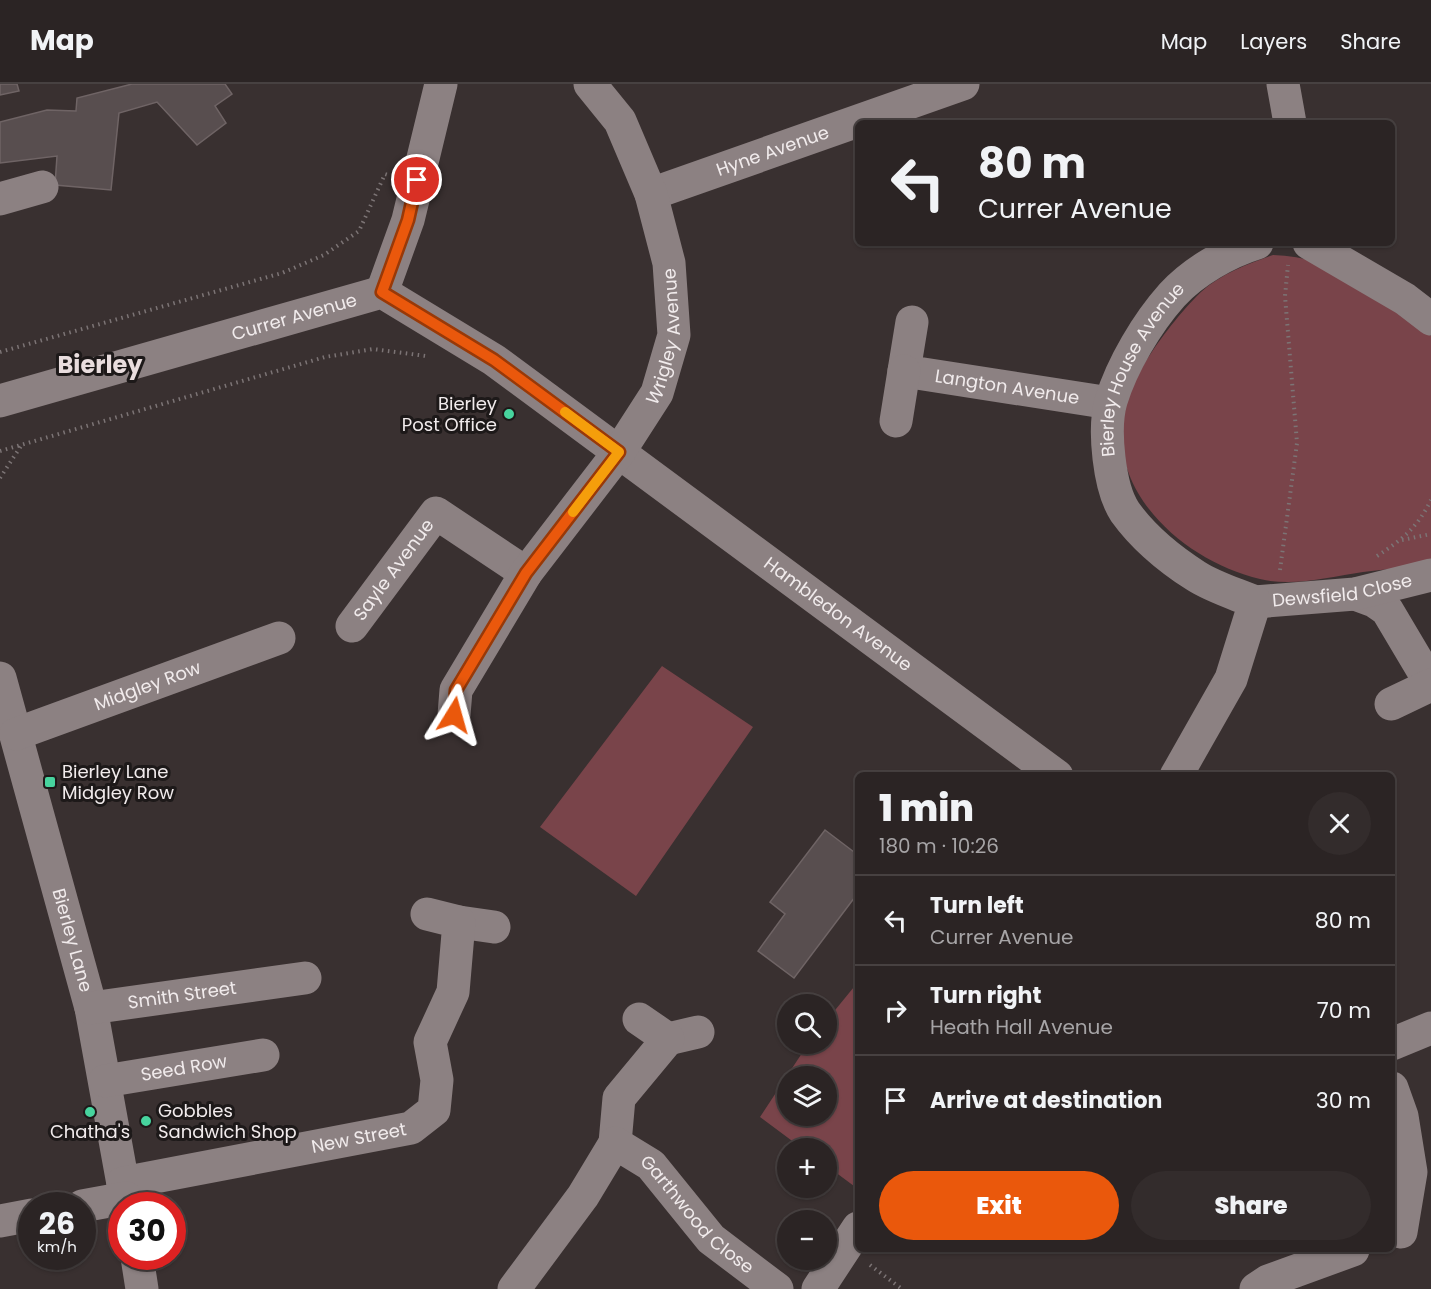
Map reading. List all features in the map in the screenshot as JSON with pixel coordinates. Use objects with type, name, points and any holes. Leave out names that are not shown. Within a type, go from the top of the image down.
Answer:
[{"type":"street","points":[[441,84],[408,220],[382,292],[494,360],[619,452],[526,573],[456,690],[454,715]]},
{"type":"street","name":"Wrigley Avenue","points":[[590,84],[620,121],[651,194],[669,263],[675,335],[657,393],[619,452]]},
{"type":"street","name":"Hyne Avenue","points":[[861,120],[963,84]]},
{"type":"street","points":[[1283,84],[1289,120]]},
{"type":"street","name":"Hyne Avenue","points":[[651,194],[855,122]]},
{"type":"street","points":[[0,199],[42,187]]},
{"type":"street","name":"Bierley House Avenue","points":[[1247,246],[1205,269],[1173,294],[1142,338],[1110,403],[1108,467],[1125,511],[1156,546],[1197,577],[1264,601]]},
{"type":"street","points":[[1298,253],[1405,299],[1431,319]]},
{"type":"street","name":"Currer Avenue","points":[[0,401],[382,292]]},
{"type":"street","points":[[896,421],[912,322]]},
{"type":"street","name":"Langton Avenue","points":[[904,371],[1110,403]]},
{"type":"street","name":"Hambledon Avenue","points":[[619,452],[1052,772]]},
{"type":"street","name":"Sayle Avenue","points":[[352,626],[430,507],[526,573]]},
{"type":"street","name":"Dewsfield Close","points":[[1264,601],[1355,594],[1431,575]]},
{"type":"street","points":[[1355,594],[1374,601],[1387,610],[1431,685],[1391,704]]},
{"type":"street","points":[[1178,772],[1231,679],[1264,601]]},
{"type":"street","name":"Midgley Row","points":[[16,734],[279,638]]},
{"type":"street","name":"Bierley Lane","points":[[0,678],[91,1008],[125,1192]]},
{"type":"street","points":[[427,914],[494,927]]},
{"type":"street","name":"New Street","points":[[143,1192],[411,1128],[434,1110],[437,1080],[430,1042],[453,992],[459,922]]},
{"type":"street","name":"Smith Street","points":[[91,1008],[288,972]]},
{"type":"street","points":[[514,1289],[584,1196],[615,1143],[619,1098],[683,1035],[639,1019]]},
{"type":"street","points":[[1395,1043],[1431,1028]]},
{"type":"street","name":"Seed Row","points":[[105,1082],[263,1055]]},
{"type":"street","points":[[1395,1096],[1402,1116],[1411,1172],[1408,1232]]},
{"type":"street","name":"Garthwood Close","points":[[615,1143],[651,1166],[711,1239],[777,1289]]},
{"type":"street","points":[[0,1221],[18,1218]]},
{"type":"street","points":[[818,1289],[852,1237]]},
{"type":"street","points":[[1256,1289],[1268,1281],[1348,1252]]},
{"type":"street","points":[[139,1270],[142,1289]]},
{"type":"path","points":[[0,352],[292,268],[324,255],[359,231],[385,174],[417,180]]},
{"type":"path","points":[[1264,601],[1281,565],[1297,443],[1285,296],[1298,253]]},
{"type":"path","points":[[0,451],[324,357],[373,349],[430,356],[445,330]]},
{"type":"path","points":[[0,478],[21,445]]},
{"type":"path","points":[[1355,594],[1360,567],[1401,541],[1420,522],[1431,500]]},
{"type":"path","points":[[1401,541],[1431,534]]},
{"type":"path","points":[[866,1252],[902,1289]]},
{"type":"shaded area","points":[[1273,255],[1318,262],[1360,280],[1397,305],[1431,336],[1431,563],[1298,582],[1260,579],[1207,558],[1182,542],[1160,522],[1142,500],[1129,475],[1122,447],[1122,418],[1132,386],[1153,350],[1201,292],[1235,270]]},
{"type":"shaded area","points":[[662,666],[753,727],[636,896],[540,827]]},
{"type":"shaded area","points":[[855,986],[855,1187],[837,1173],[837,1138],[788,1138],[760,1117],[777,1091],[777,1126],[837,1126],[837,1066],[794,1066],[801,1054],[837,1054],[837,1008]]},
{"type":"building","points":[[0,84],[17,84],[19,91],[0,95]]},
{"type":"building","points":[[132,84],[225,84],[232,94],[215,106],[226,123],[197,145],[157,102],[119,113],[111,190],[55,185],[57,156],[0,163],[0,122],[47,110],[76,111],[77,98]]},
{"type":"building","points":[[825,830],[855,853],[855,897],[794,978],[758,951],[785,914],[770,902]]},
{"type":"slow traffic","points":[[565,412],[619,452],[573,512]]},
{"type":"place","name":"Bierley Post Office","points":[[509,414]]},
{"type":"place","name":"Bierley Lane Midgley Row","points":[[50,782]]},
{"type":"place","name":"Chatha's","points":[[90,1112]]},
{"type":"place","name":"Gobbles Sandwich Shop","points":[[146,1121]]},
{"type":"district","name":"Bierley","points":[[100,365]]},
{"type":"route","points":[[417,180],[408,220],[382,292],[494,360],[619,452],[526,573],[456,690],[454,715]]}]
